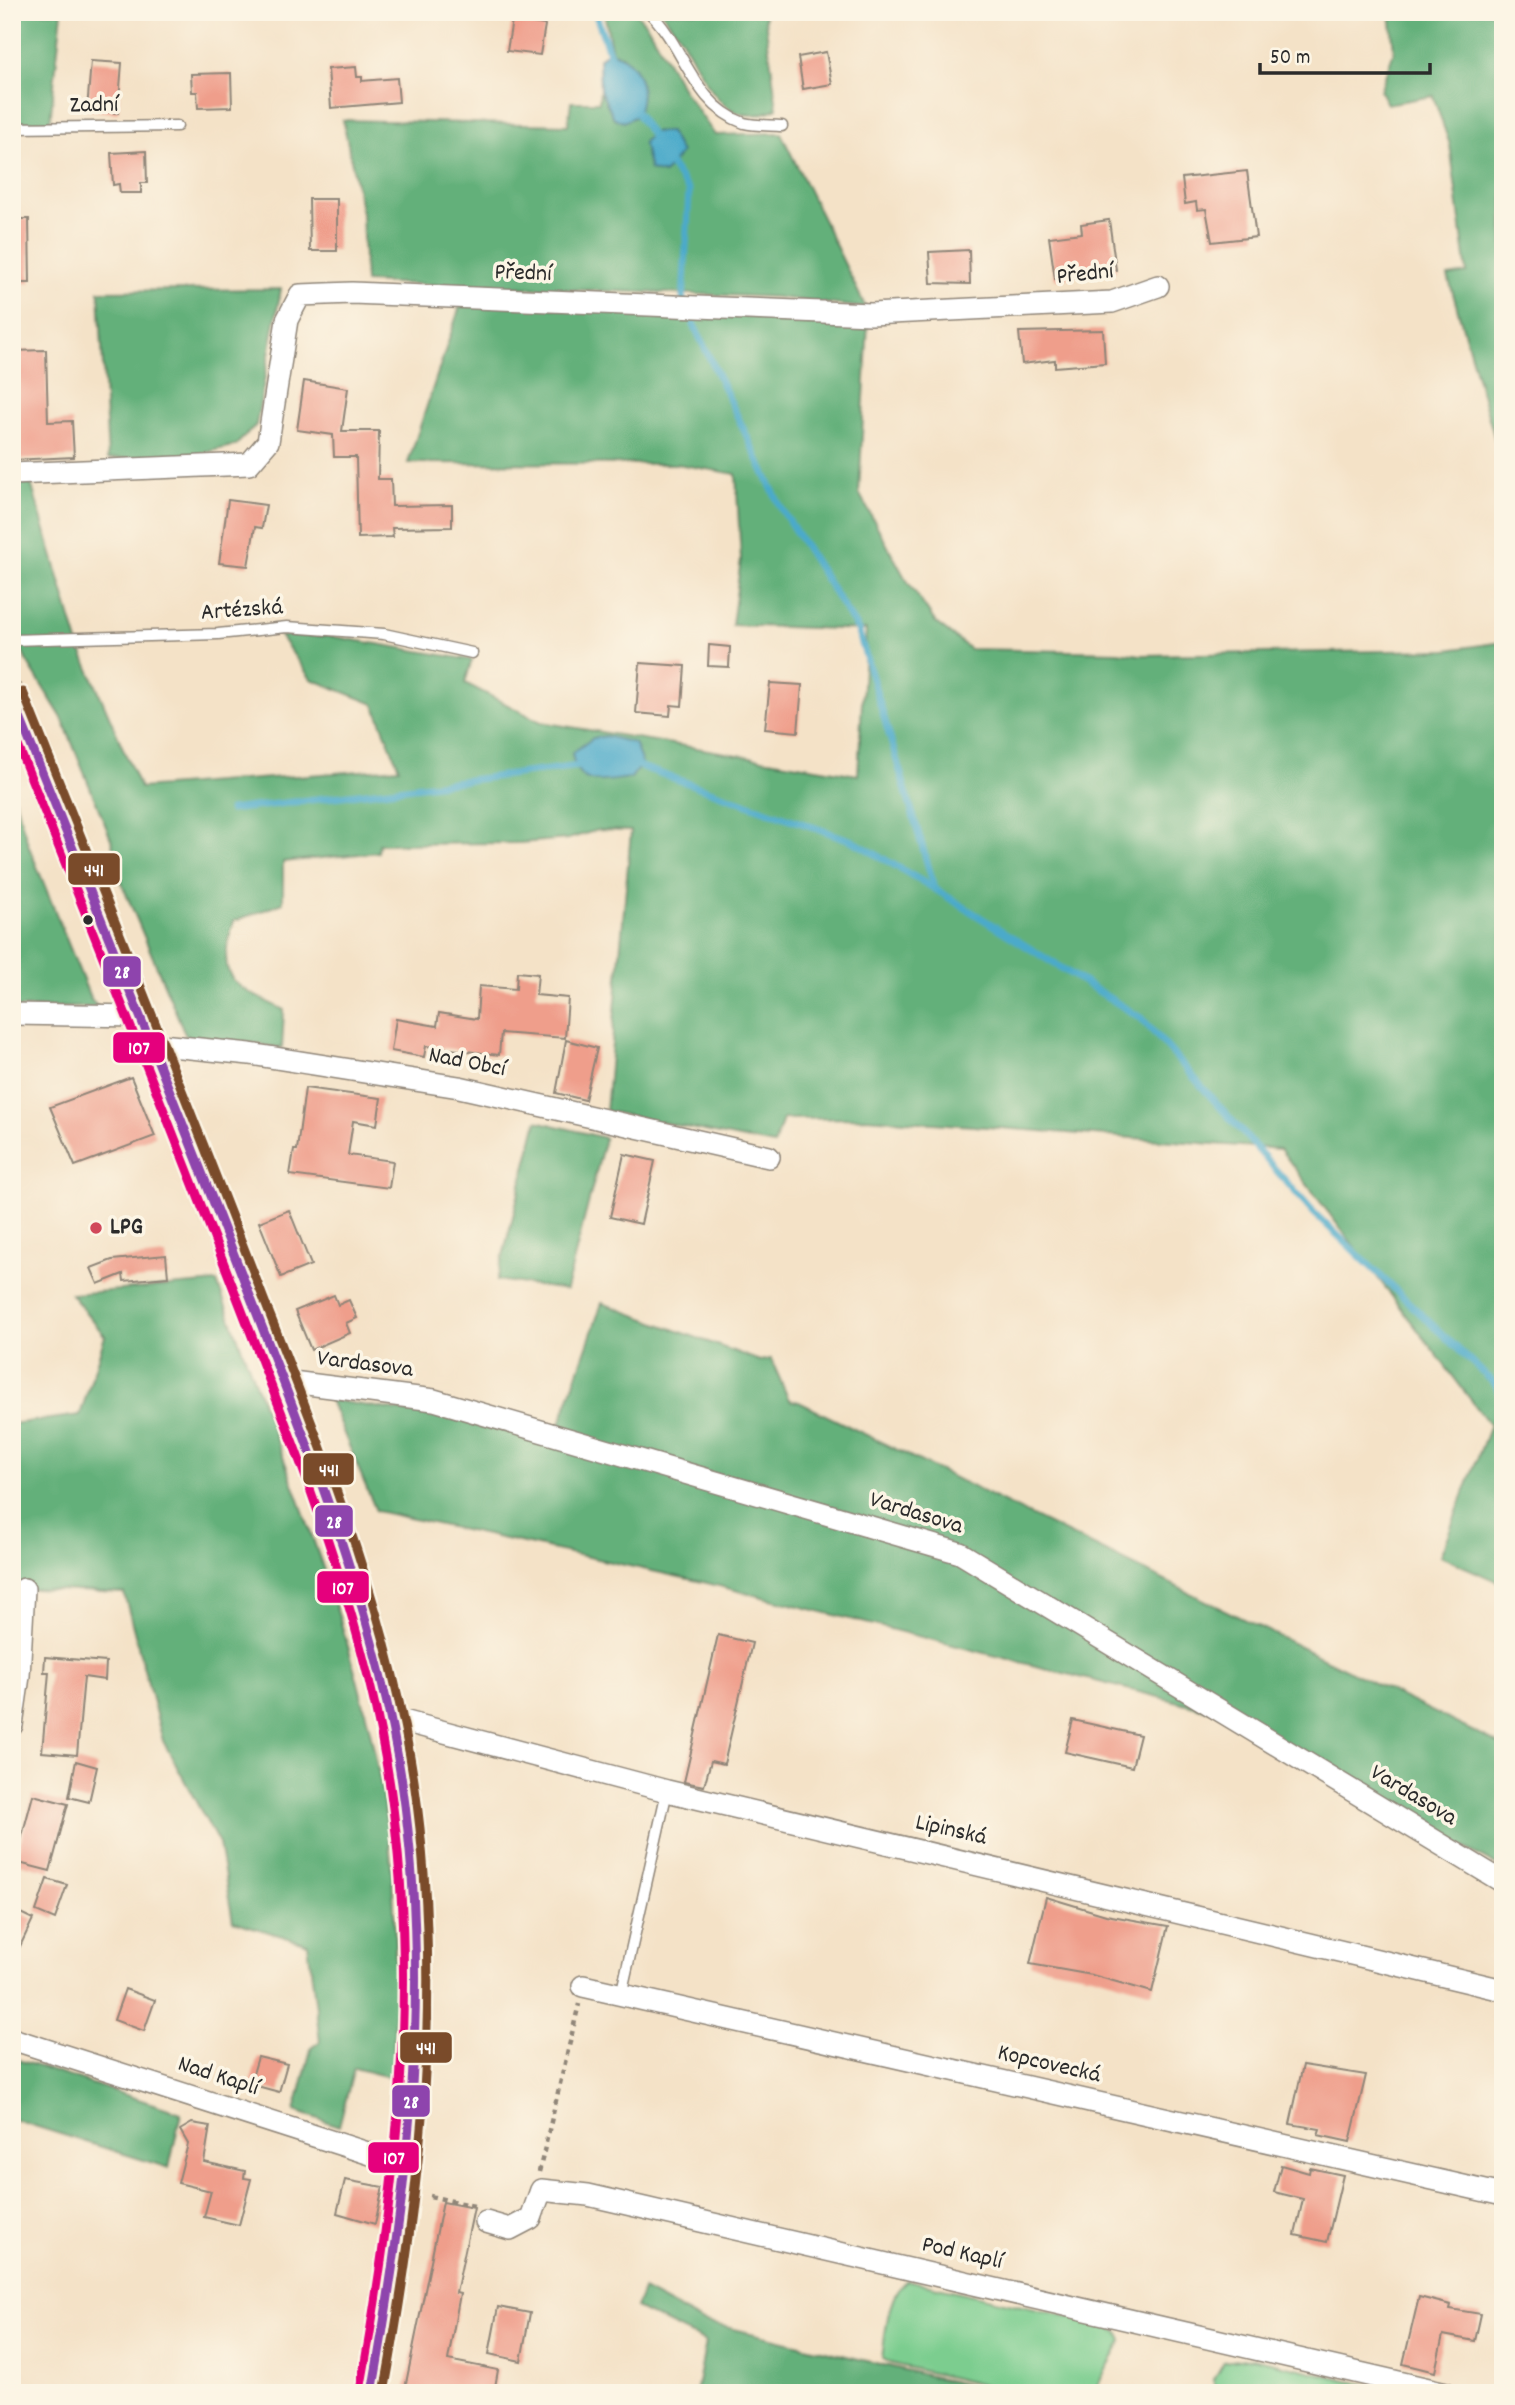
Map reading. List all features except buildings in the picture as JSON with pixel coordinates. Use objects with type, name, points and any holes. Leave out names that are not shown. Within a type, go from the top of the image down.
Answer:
[{"type":"main road","points":[[12,697],[284,1381],[348,1561],[400,1769],[415,1898],[417,2019],[408,2166],[392,2284],[372,2393]]},
{"type":"street","name":"Přední","points":[[12,474],[249,464],[268,442],[287,320],[300,295],[352,293],[871,314],[1112,302],[1158,286]]},
{"type":"street","points":[[15,1014],[139,1016]]},
{"type":"street","name":"Nad Obcí","points":[[151,1044],[250,1054],[459,1087],[769,1157]]},
{"type":"street","name":"Vardasova","points":[[284,1381],[434,1400],[960,1553],[1503,1881]]},
{"type":"street","points":[[12,1724],[24,1588]]},
{"type":"street","name":"Lipinská","points":[[388,1717],[667,1791],[1503,1990]]},
{"type":"street","name":"Kopcovecká","points":[[583,1986],[1503,2195]]},
{"type":"street","name":"Nad Kaplí","points":[[12,2039],[408,2166]]},
{"type":"street","points":[[486,2222],[510,2229],[531,2218],[541,2190]]},
{"type":"street","name":"Pod Kaplí","points":[[541,2190],[602,2198],[1446,2393]]},
{"type":"lane","points":[[649,12],[661,24],[698,88],[715,106],[745,123],[782,125]]},
{"type":"lane","name":"Zadní","points":[[12,128],[177,126]]},
{"type":"lane","name":"Artézská","points":[[12,640],[218,634],[287,627],[384,634],[472,653]]},
{"type":"lane","points":[[621,1995],[667,1791]]},
{"type":"path","points":[[541,2190],[539,2169],[583,1986]]},
{"type":"path","points":[[430,2196],[461,2203]]},
{"type":"green space","points":[[12,12],[62,12],[50,122],[12,122]]},
{"type":"green space","points":[[604,12],[635,12],[647,25],[684,91],[715,135],[781,133],[866,308],[775,297],[365,282],[362,213],[343,120],[568,125],[571,102],[599,102],[600,90],[614,118],[623,56],[612,52]]},
{"type":"green space","points":[[661,12],[764,12],[777,108],[759,114],[743,114],[730,109],[709,87],[682,39]]},
{"type":"green space","points":[[1390,12],[1503,12],[1503,467],[1448,276],[1467,273],[1450,145],[1433,96],[1387,104],[1380,91],[1394,51]]},
{"type":"green space","points":[[281,289],[256,425],[236,445],[191,456],[108,459],[99,291]]},
{"type":"green space","points":[[461,303],[868,322],[859,493],[904,576],[936,623],[970,649],[1117,652],[1141,655],[1447,650],[1503,642],[1503,1584],[1440,1556],[1490,1425],[1280,1149],[866,1118],[783,1119],[774,1145],[606,1111],[631,831],[598,830],[568,839],[520,843],[379,844],[378,852],[283,862],[283,903],[234,921],[226,957],[232,979],[240,987],[284,1010],[282,1048],[245,1042],[188,1041],[122,884],[111,839],[62,718],[26,660],[12,624],[12,484],[31,483],[79,646],[140,788],[399,768],[374,704],[311,679],[280,636],[330,636],[472,660],[465,683],[541,722],[858,775],[866,630],[732,625],[741,559],[736,474],[677,464],[408,463]]},
{"type":"green space","points":[[12,799],[15,800],[29,847],[91,1000],[98,1007],[12,1008]]},
{"type":"green space","points":[[537,1121],[605,1138],[566,1290],[497,1280]]},
{"type":"green space","points":[[217,1282],[292,1480],[338,1613],[374,1749],[386,1818],[394,1916],[393,2078],[354,2068],[339,2126],[295,2111],[311,2049],[320,2041],[308,1944],[233,1921],[219,1844],[163,1741],[124,1593],[12,1588],[12,1424],[80,1415],[105,1336],[71,1294]]},
{"type":"green space","points":[[602,1303],[760,1361],[771,1359],[789,1400],[799,1402],[1503,1746],[1503,1869],[1218,1712],[707,1583],[376,1511],[330,1400],[514,1428],[554,1441]]},
{"type":"green space","points":[[12,2058],[181,2113],[169,2168],[12,2119]]},
{"type":"green space","points":[[907,2280],[1101,2324],[1118,2331],[1122,2341],[1093,2393],[1017,2393],[890,2363],[882,2358],[888,2316],[895,2295]]},
{"type":"green space","points":[[643,2290],[701,2321],[1000,2393],[696,2393],[706,2342],[636,2308]]},
{"type":"green space","points":[[1253,2358],[1403,2393],[1214,2393],[1214,2379],[1224,2362]]},
{"type":"water","points":[[608,51],[628,61],[639,76],[642,95],[637,116],[624,122],[614,118],[600,90],[599,59]]},
{"type":"water","points":[[654,132],[670,132],[681,153],[664,174],[650,170],[643,142]]},
{"type":"water","points":[[606,736],[634,743],[642,763],[631,778],[601,781],[585,778],[579,773],[572,753],[593,738]]},
{"type":"waterway","points":[[595,12],[611,58]]},
{"type":"waterway","points":[[633,107],[655,141]]},
{"type":"waterway","points":[[667,160],[689,191],[683,302]]},
{"type":"waterway","points":[[694,325],[782,510],[858,630],[935,889],[1141,1018],[1314,1213],[1496,1385],[1503,1402]]},
{"type":"waterway","points":[[633,764],[853,841],[935,889]]},
{"type":"waterway","points":[[230,810],[580,766]]},
{"type":"transit line","name":"441","points":[[23,692],[204,1146],[331,1475],[371,1596],[403,1719],[423,1858],[427,2012],[418,2164],[409,2241],[384,2393]]},
{"type":"transit line","name":"28","points":[[12,698],[223,1225],[297,1418],[359,1598],[391,1721],[411,1860],[415,2013],[405,2165],[372,2393]]},
{"type":"transit line","name":"107","points":[[12,731],[186,1167],[309,1486],[348,1605],[379,1725],[399,1862],[403,2014],[393,2165],[360,2391]]},
{"type":"place","name":"LPG","points":[[96,1228]]}]
